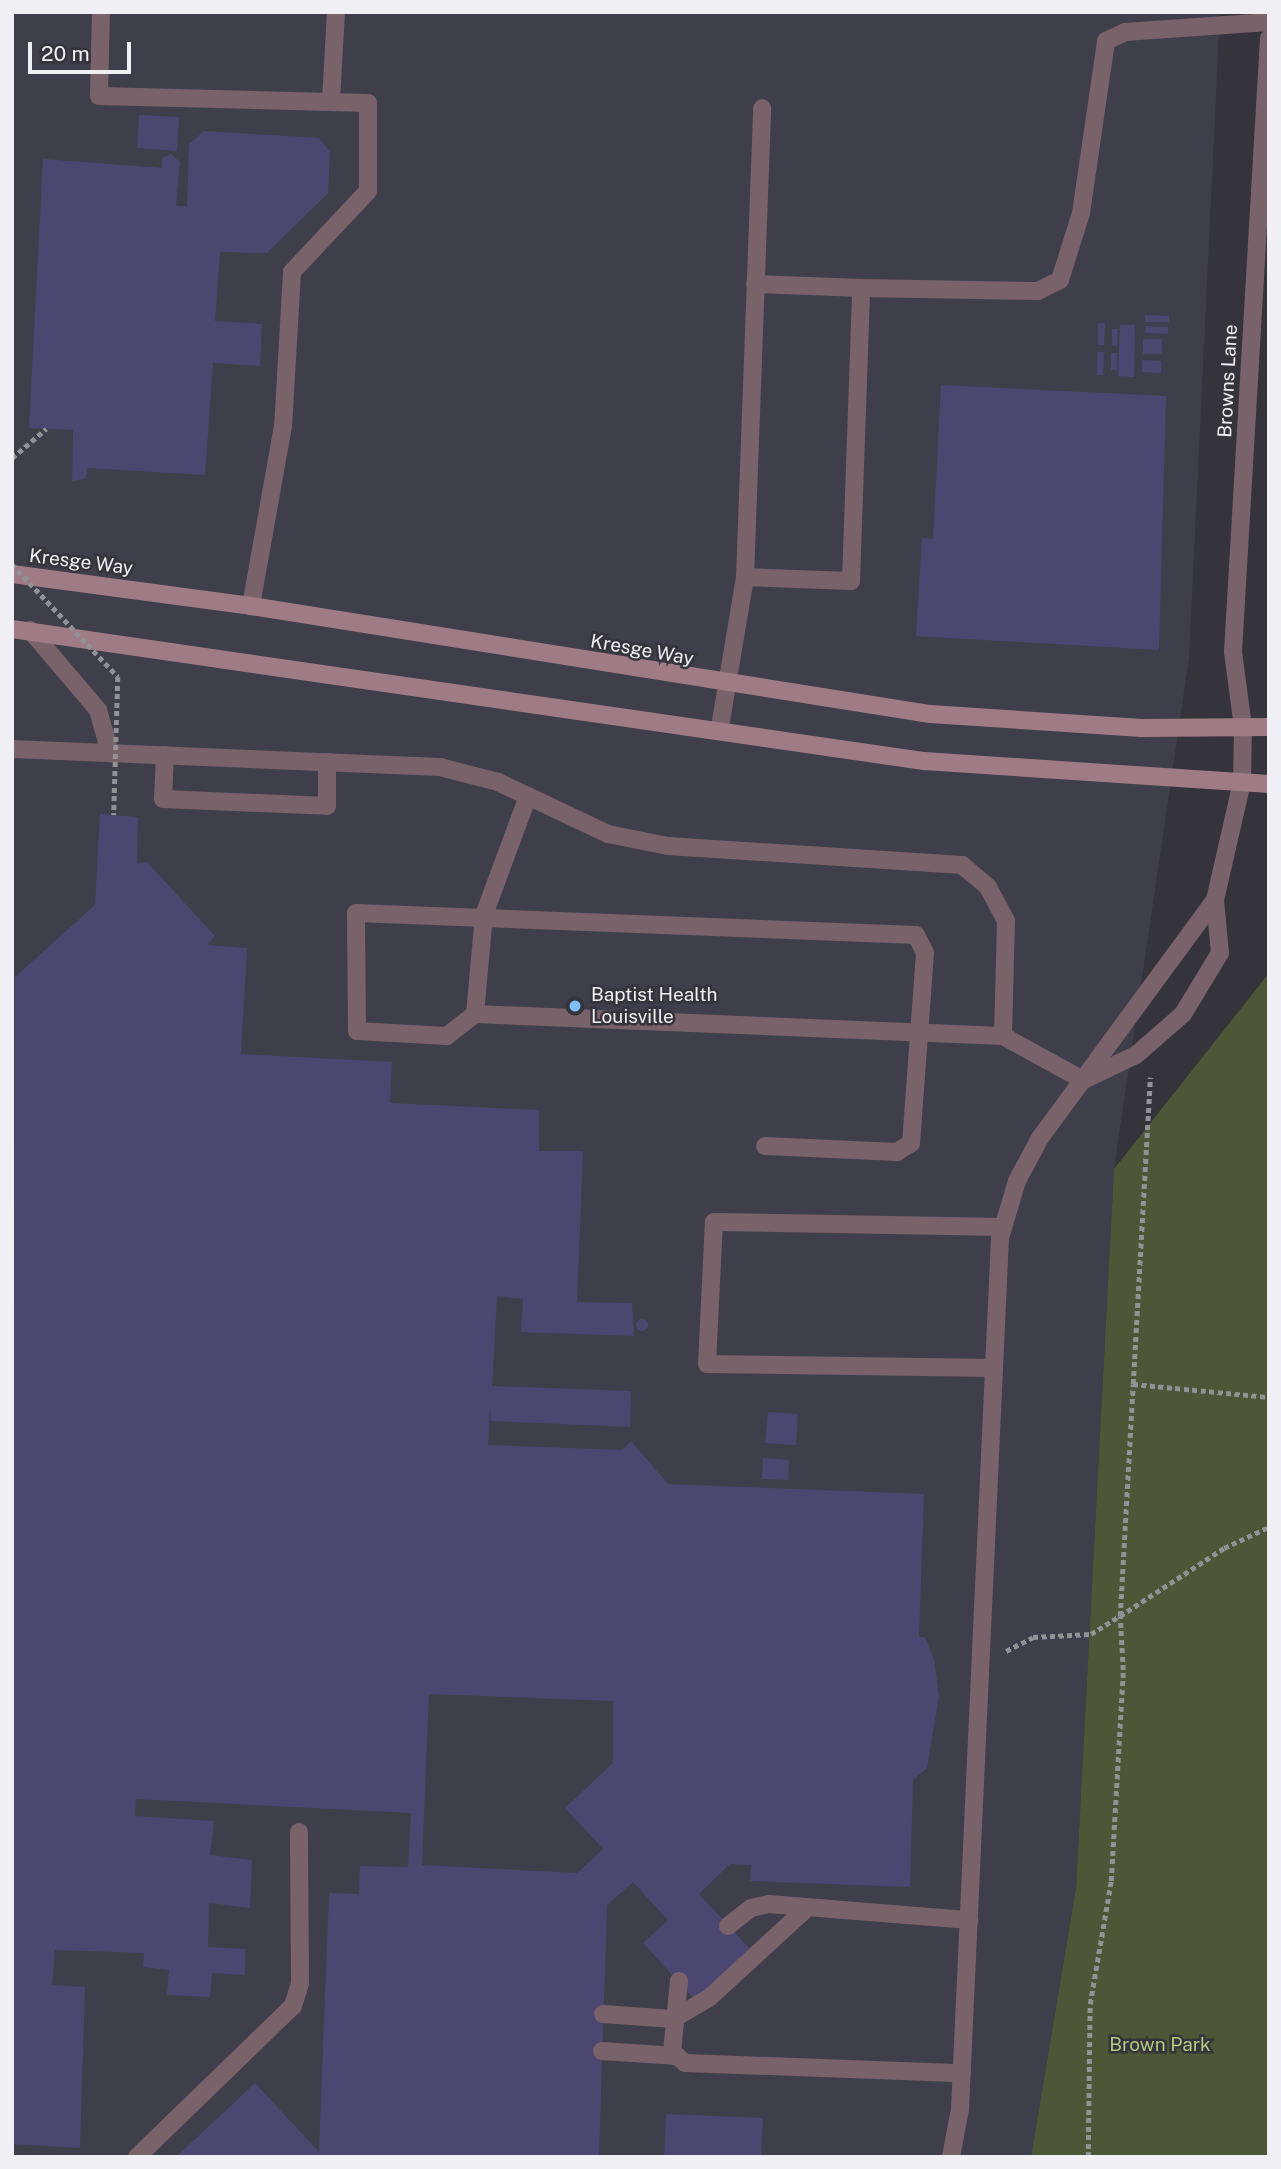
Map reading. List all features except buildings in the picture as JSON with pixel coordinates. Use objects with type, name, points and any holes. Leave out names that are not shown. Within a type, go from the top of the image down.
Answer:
[{"type":"street","points":[[101,12],[99,96],[368,103],[368,191],[292,272],[283,426],[251,606]]},
{"type":"street","points":[[331,101],[336,12]]},
{"type":"street","points":[[755,284],[1038,291],[1060,280],[1081,213],[1106,41],[1125,32],[1269,22]]},
{"type":"street","name":"Browns Lane","points":[[1215,900],[1242,782],[1243,727],[1233,652],[1267,109],[1269,37]]},
{"type":"street","points":[[720,727],[745,577],[762,108]]},
{"type":"street","points":[[745,577],[851,581],[861,288]]},
{"type":"street","name":"Kresge Way","points":[[12,575],[251,606],[727,686],[929,714],[1142,728],[1269,727]]},
{"type":"street","points":[[21,630],[720,727],[924,761],[1269,784]]},
{"type":"street","points":[[21,630],[98,710],[110,753]]},
{"type":"street","points":[[12,749],[440,767],[528,796],[608,834],[668,846],[962,865],[988,887],[1006,921],[1003,1035]]},
{"type":"street","points":[[165,755],[163,799],[327,806],[327,762]]},
{"type":"street","points":[[475,1014],[484,915],[528,796]]},
{"type":"street","points":[[951,2157],[962,2073],[994,1368],[1003,1227],[1040,1138],[1215,900]]},
{"type":"street","points":[[1083,1080],[1136,1055],[1203,988],[1220,953],[1215,900]]},
{"type":"street","points":[[765,1146],[897,1152],[911,1143],[920,1033],[925,953],[916,934],[897,929],[484,915],[356,914],[357,1031],[447,1036],[475,1014],[920,1033],[1003,1035],[1083,1080]]},
{"type":"street","points":[[994,1368],[707,1364],[714,1222],[1003,1227]]},
{"type":"street","points":[[137,2157],[293,2006],[300,1983],[299,1832]]},
{"type":"street","points":[[729,1926],[760,1906],[808,1907],[969,1920]]},
{"type":"street","points":[[603,2014],[673,2019],[709,1998],[808,1907]]},
{"type":"street","points":[[677,2056],[673,2019],[679,1981]]},
{"type":"street","points":[[602,2051],[677,2056],[685,2063],[962,2073]]},
{"type":"path","points":[[12,458],[46,429]]},
{"type":"path","points":[[12,564],[118,677],[114,816]]},
{"type":"path","points":[[1088,2157],[1090,2004],[1111,1881],[1124,1670],[1120,1616],[1150,1077]]},
{"type":"path","points":[[1133,1384],[1269,1397]]},
{"type":"path","points":[[981,1650],[1010,1651],[1033,1637],[1091,1634],[1224,1548],[1269,1527]]},
{"type":"shaded area","name":"Baptist Health Louisville","points":[[12,12],[1220,12],[1189,658],[1114,1169],[1076,1888],[1031,2157],[12,2157]]},
{"type":"green space","name":"Brown Park","points":[[1269,973],[1269,2157],[1031,2157],[1076,1888],[1114,1169]]},
{"type":"place","name":"Baptist Health Louisville","points":[[575,1006]]}]
